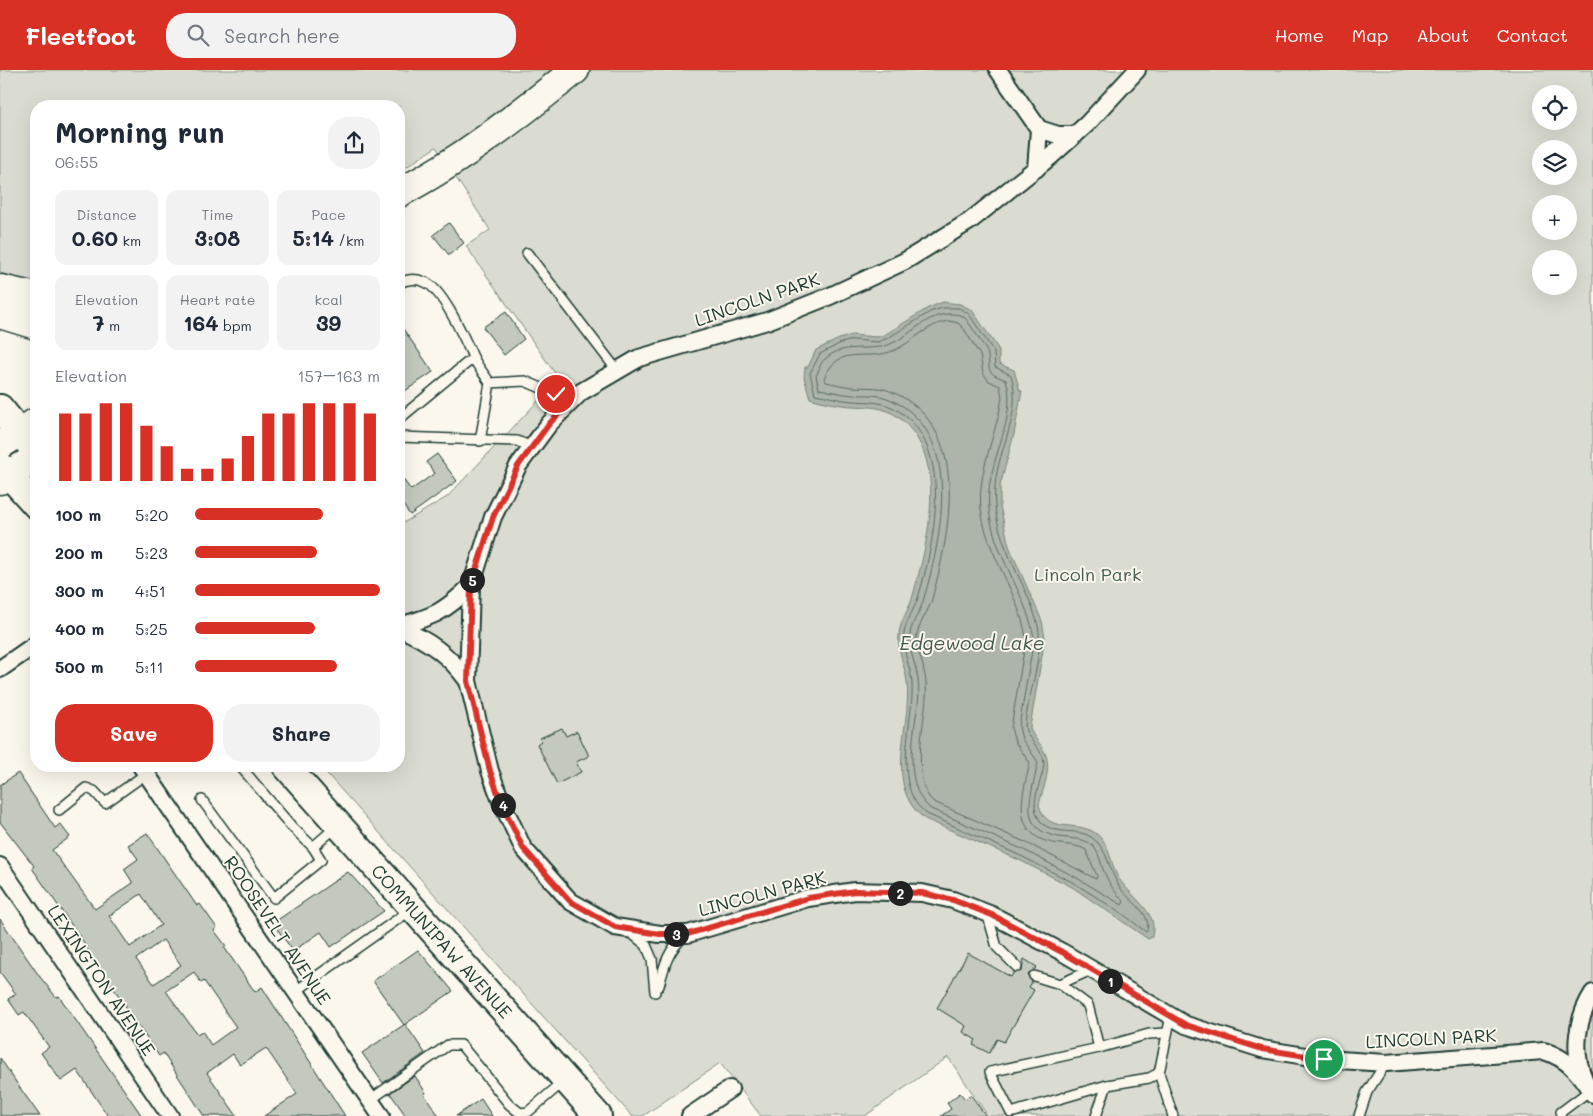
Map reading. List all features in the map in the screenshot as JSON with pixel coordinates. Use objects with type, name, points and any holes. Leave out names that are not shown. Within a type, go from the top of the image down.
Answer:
[{"type":"highway","points":[[405,201],[435,174],[575,70]]},
{"type":"highway","points":[[405,190],[435,174]]},
{"type":"highway","points":[[0,289],[30,296]]},
{"type":"highway","points":[[0,314],[30,323]]},
{"type":"highway","points":[[3,473],[30,461]]},
{"type":"main road","points":[[0,408],[23,438]]},
{"type":"main road","points":[[3,473],[30,499]]},
{"type":"main road","name":"COMMUNIPAW AVENUE","points":[[291,772],[598,1116]]},
{"type":"street","points":[[998,70],[1039,129],[1058,135],[1075,135]]},
{"type":"street","name":"LINCOLN PARK","points":[[1137,70],[1075,135],[1036,169],[970,221],[905,261],[830,296],[767,321],[638,358],[581,392],[549,424],[518,466],[493,517],[471,586],[468,681],[490,771],[501,802],[523,848],[570,901],[615,927],[660,934],[688,934],[808,898],[855,891],[922,893],[953,900],[987,913],[1062,952],[1186,1025],[1262,1049],[1324,1059],[1386,1063],[1544,1051],[1560,1056],[1576,1070],[1591,1090]]},
{"type":"street","points":[[1036,169],[1039,129]]},
{"type":"street","name":"LINCOLN PARK","points":[[405,625],[427,618],[448,608],[471,586]]},
{"type":"street","name":"LINCOLN PARK","points":[[405,630],[437,647],[455,664],[468,681]]},
{"type":"street","points":[[0,669],[30,648]]},
{"type":"street","name":"ROOSEVELT AVENUE","points":[[150,772],[381,1116]]},
{"type":"street","name":"LEXINGTON AVENUE","points":[[0,866],[170,1116]]},
{"type":"street","points":[[1591,1090],[1580,1069],[1578,1032],[1586,1005],[1593,993]]},
{"type":"street","points":[[690,1116],[730,1090]]},
{"type":"lane","points":[[527,253],[616,370]]},
{"type":"lane","points":[[405,281],[410,279],[427,282],[443,301],[469,345],[473,358],[490,383],[480,441]]},
{"type":"lane","points":[[405,414],[473,358]]},
{"type":"lane","points":[[490,383],[525,381],[556,394],[568,404]]},
{"type":"lane","points":[[405,437],[517,442],[532,447]]},
{"type":"lane","points":[[60,810],[86,788],[94,791],[105,803],[144,772]]},
{"type":"lane","points":[[202,800],[274,898],[321,860],[313,847],[292,827],[245,772]]},
{"type":"lane","points":[[313,847],[338,825]]},
{"type":"lane","points":[[296,991],[412,908]]},
{"type":"lane","points":[[987,913],[997,947],[1017,967]]},
{"type":"lane","points":[[626,928],[646,945],[652,959],[657,989],[666,959],[676,943],[688,934]]},
{"type":"lane","points":[[1060,984],[1091,970]]},
{"type":"lane","points":[[1034,976],[1060,984],[1088,1005],[1099,1048]]},
{"type":"lane","points":[[1171,1016],[1166,1033],[1160,1073],[1173,1116]]},
{"type":"lane","points":[[1160,1073],[1149,1078],[1107,1085],[1011,1113],[990,1072],[1099,1048],[1149,1034],[1166,1033]]},
{"type":"lane","points":[[370,1100],[448,1045],[461,1045],[509,1104],[520,1113],[528,1112],[565,1080]]},
{"type":"lane","points":[[1359,1116],[1368,1092],[1386,1063]]},
{"type":"lane","points":[[1096,1116],[1107,1085]]},
{"type":"lane","points":[[1561,1112],[1591,1090]]},
{"type":"green space","name":"Lincoln Park","points":[[0,70],[1593,70],[1593,1116],[988,1116],[948,1057],[865,1116],[761,1116],[720,1063],[643,1116],[632,1116],[325,772],[405,772],[405,522],[447,497],[559,379],[466,246],[490,230],[436,147],[405,168],[405,100],[30,100],[30,281],[0,273]]},
{"type":"water","name":"Edgewood Lake","points":[[943,302],[960,304],[972,310],[999,350],[999,364],[1014,370],[1020,391],[1022,391],[1014,434],[1000,486],[1000,506],[1009,546],[1042,621],[1045,638],[1030,727],[1032,734],[1047,757],[1048,764],[1039,805],[1042,813],[1053,823],[1090,830],[1102,839],[1119,879],[1144,907],[1152,920],[1152,937],[1148,939],[1072,887],[1019,860],[925,819],[912,806],[905,790],[902,773],[902,755],[907,682],[900,652],[899,634],[919,574],[929,526],[930,476],[924,454],[914,434],[898,417],[876,408],[841,405],[810,398],[804,377],[805,367],[808,367],[816,350],[852,335],[877,337],[886,334],[928,308]]},
{"type":"building","points":[[449,223],[464,243],[449,255],[433,235]]},
{"type":"building","points":[[506,312],[524,339],[504,355],[483,327]]},
{"type":"building","points":[[405,332],[433,372],[405,391]]},
{"type":"building","points":[[437,454],[457,481],[410,515],[405,508],[405,482],[411,490],[435,473],[426,462]]},
{"type":"building","points":[[562,728],[566,736],[577,731],[589,756],[576,762],[581,772],[557,784],[537,744],[541,741],[540,738]]},
{"type":"building","points":[[18,773],[55,828],[60,824],[70,837],[52,850],[95,909],[133,883],[124,869],[138,859],[128,845],[147,833],[197,906],[200,904],[217,928],[214,930],[226,946],[224,947],[255,992],[262,987],[345,1116],[264,1116],[297,1094],[266,1048],[240,1065],[233,1054],[207,1073],[237,1116],[204,1116],[163,1053],[159,1056],[125,1007],[82,940],[32,868],[34,866],[0,822],[0,785]],"holes":[[[141,894],[161,925],[130,947],[109,916]],[[163,940],[181,965],[154,984],[136,959]],[[194,972],[201,983],[204,981],[236,1027],[211,1045],[202,1031],[197,1034],[166,991]]]},
{"type":"building","points":[[348,872],[384,911],[331,947],[321,932],[293,951],[273,923]]},
{"type":"building","points":[[0,919],[40,977],[56,997],[59,996],[142,1116],[108,1116],[77,1070],[61,1081],[41,1053],[49,1047],[24,1012],[19,1015],[8,999],[16,994],[0,972]]},
{"type":"building","points":[[418,950],[453,991],[404,1025],[373,981]]},
{"type":"building","points":[[968,953],[1011,977],[1014,972],[1022,971],[1024,959],[1037,967],[1028,975],[1032,982],[1029,987],[1034,990],[1004,1042],[997,1039],[989,1053],[973,1045],[976,1040],[963,1032],[966,1026],[937,1008]]},
{"type":"building","points":[[405,1024],[425,1053],[383,1083],[362,1053]]},
{"type":"building","points":[[0,1058],[20,1088],[40,1116],[0,1116]]},
{"type":"building","points":[[415,1076],[426,1093],[424,1094],[439,1116],[406,1116],[390,1093]]},
{"type":"building","points":[[960,1093],[965,1099],[971,1095],[986,1116],[941,1116],[951,1109],[947,1103]]},
{"type":"building","points":[[481,1099],[492,1116],[456,1116]]},
{"type":"route","points":[[556,394],[568,404],[549,424],[518,466],[493,517],[475,568],[471,586],[468,681],[490,771],[501,802],[523,848],[570,901],[615,927],[660,934],[688,934],[808,898],[855,891],[922,893],[953,900],[992,915],[1062,952],[1186,1025],[1262,1049],[1324,1059]]}]
